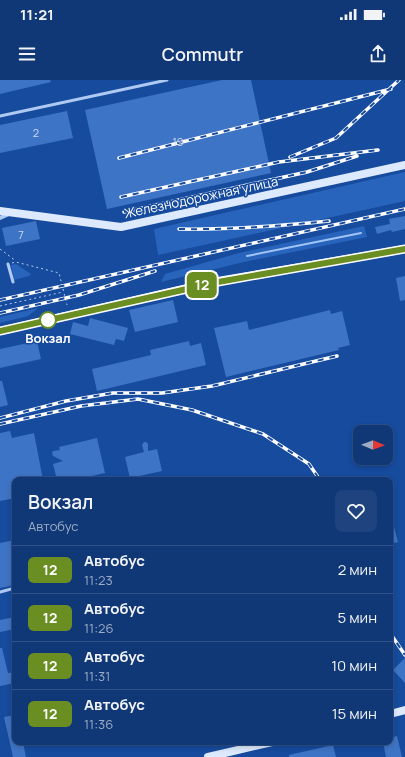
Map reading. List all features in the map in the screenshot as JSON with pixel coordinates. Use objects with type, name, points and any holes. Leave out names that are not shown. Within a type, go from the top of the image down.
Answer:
[{"type":"street","name":"Железнодорожная улица","points":[[0,211],[121,227],[405,165]]},
{"type":"street","points":[[0,218],[14,212]]},
{"type":"street","points":[[0,331],[218,282],[405,249]]},
{"type":"street","points":[[393,713],[405,710]]},
{"type":"street","points":[[208,757],[259,745]]},
{"type":"lane","points":[[0,116],[167,80]]},
{"type":"lane","points":[[8,264],[13,282]]},
{"type":"lane","points":[[0,592],[12,589]]},
{"type":"path","points":[[0,249],[16,262],[59,273],[67,305]]},
{"type":"path","points":[[8,264],[16,262]]},
{"type":"path","points":[[0,306],[64,292]]},
{"type":"shaded area","points":[[405,172],[405,201],[158,255],[154,229]]},
{"type":"shaded area","points":[[364,226],[367,237],[244,262],[161,282],[165,274],[239,253]]},
{"type":"shaded area","points":[[16,264],[31,274],[29,276],[14,280],[11,265]]},
{"type":"shaded area","points":[[38,308],[28,316],[0,323],[0,317]]},
{"type":"building","points":[[0,80],[50,80],[51,82],[0,94]]},
{"type":"building","points":[[222,80],[251,80],[271,173],[107,209],[85,110]]},
{"type":"building","points":[[67,111],[73,138],[0,153],[0,125]]},
{"type":"building","points":[[405,216],[405,229],[392,232],[391,230],[377,234],[375,227],[390,224],[389,219]]},
{"type":"building","points":[[36,221],[40,239],[6,246],[2,228]]},
{"type":"building","points":[[405,276],[405,300],[400,301],[396,278]]},
{"type":"building","points":[[173,300],[178,322],[135,332],[129,310]]},
{"type":"building","points":[[330,310],[331,314],[342,311],[350,345],[338,348],[339,350],[226,377],[214,328],[247,321],[249,330]]},
{"type":"building","points":[[90,318],[128,328],[124,341],[116,339],[114,345],[70,334],[73,322],[88,326]]},
{"type":"building","points":[[37,341],[41,359],[0,368],[0,349]]},
{"type":"building","points":[[189,341],[190,346],[201,343],[206,365],[97,391],[92,369],[151,355],[150,350]]},
{"type":"building","points":[[0,381],[2,381],[8,405],[0,407]]},
{"type":"building","points":[[10,431],[12,438],[34,433],[42,477],[12,477],[12,499],[0,501],[0,433]]},
{"type":"building","points":[[97,438],[105,473],[87,477],[56,477],[53,464],[63,461],[53,456],[52,453],[53,451],[60,450],[59,447]]},
{"type":"building","points":[[144,442],[148,444],[148,451],[157,449],[162,471],[130,477],[125,457],[144,452],[142,445]]},
{"type":"building","points":[[393,523],[398,542],[393,543]]},
{"type":"building","points":[[12,541],[12,586],[0,588],[0,543]]},
{"type":"building","points":[[12,618],[12,630],[0,632],[0,620]]},
{"type":"building","points":[[0,648],[2,648],[8,673],[12,672],[12,684],[0,686]]},
{"type":"building","points":[[405,658],[405,683],[393,670]]},
{"type":"building","points":[[12,716],[12,745],[24,745],[26,757],[13,757],[4,717]]},
{"type":"building","points":[[397,736],[402,757],[386,757],[384,745],[393,745],[393,737]]},
{"type":"building","points":[[333,745],[336,757],[289,757],[289,755]]},
{"type":"waterway","points":[[247,256],[361,233]]},
{"type":"railway","points":[[290,157],[336,138],[399,80]]},
{"type":"railway","points":[[119,158],[391,89]]},
{"type":"railway","points":[[121,197],[279,162],[378,150]]},
{"type":"railway","points":[[124,212],[307,172],[357,156]]},
{"type":"railway","points":[[0,300],[405,209]]},
{"type":"railway","points":[[179,229],[217,229],[329,221]]},
{"type":"railway","points":[[0,313],[79,295],[155,271]]},
{"type":"railway","points":[[0,418],[66,401],[113,393],[162,393],[212,386],[337,356]]},
{"type":"railway","points":[[0,424],[81,406],[138,399],[192,410],[263,434],[309,464],[318,477]]},
{"type":"railway","points":[[393,637],[405,655]]},
{"type":"bus line","name":"12","points":[[0,331],[218,282],[405,249]]},
{"type":"place","name":"Вокзал","points":[[48,320]]}]
